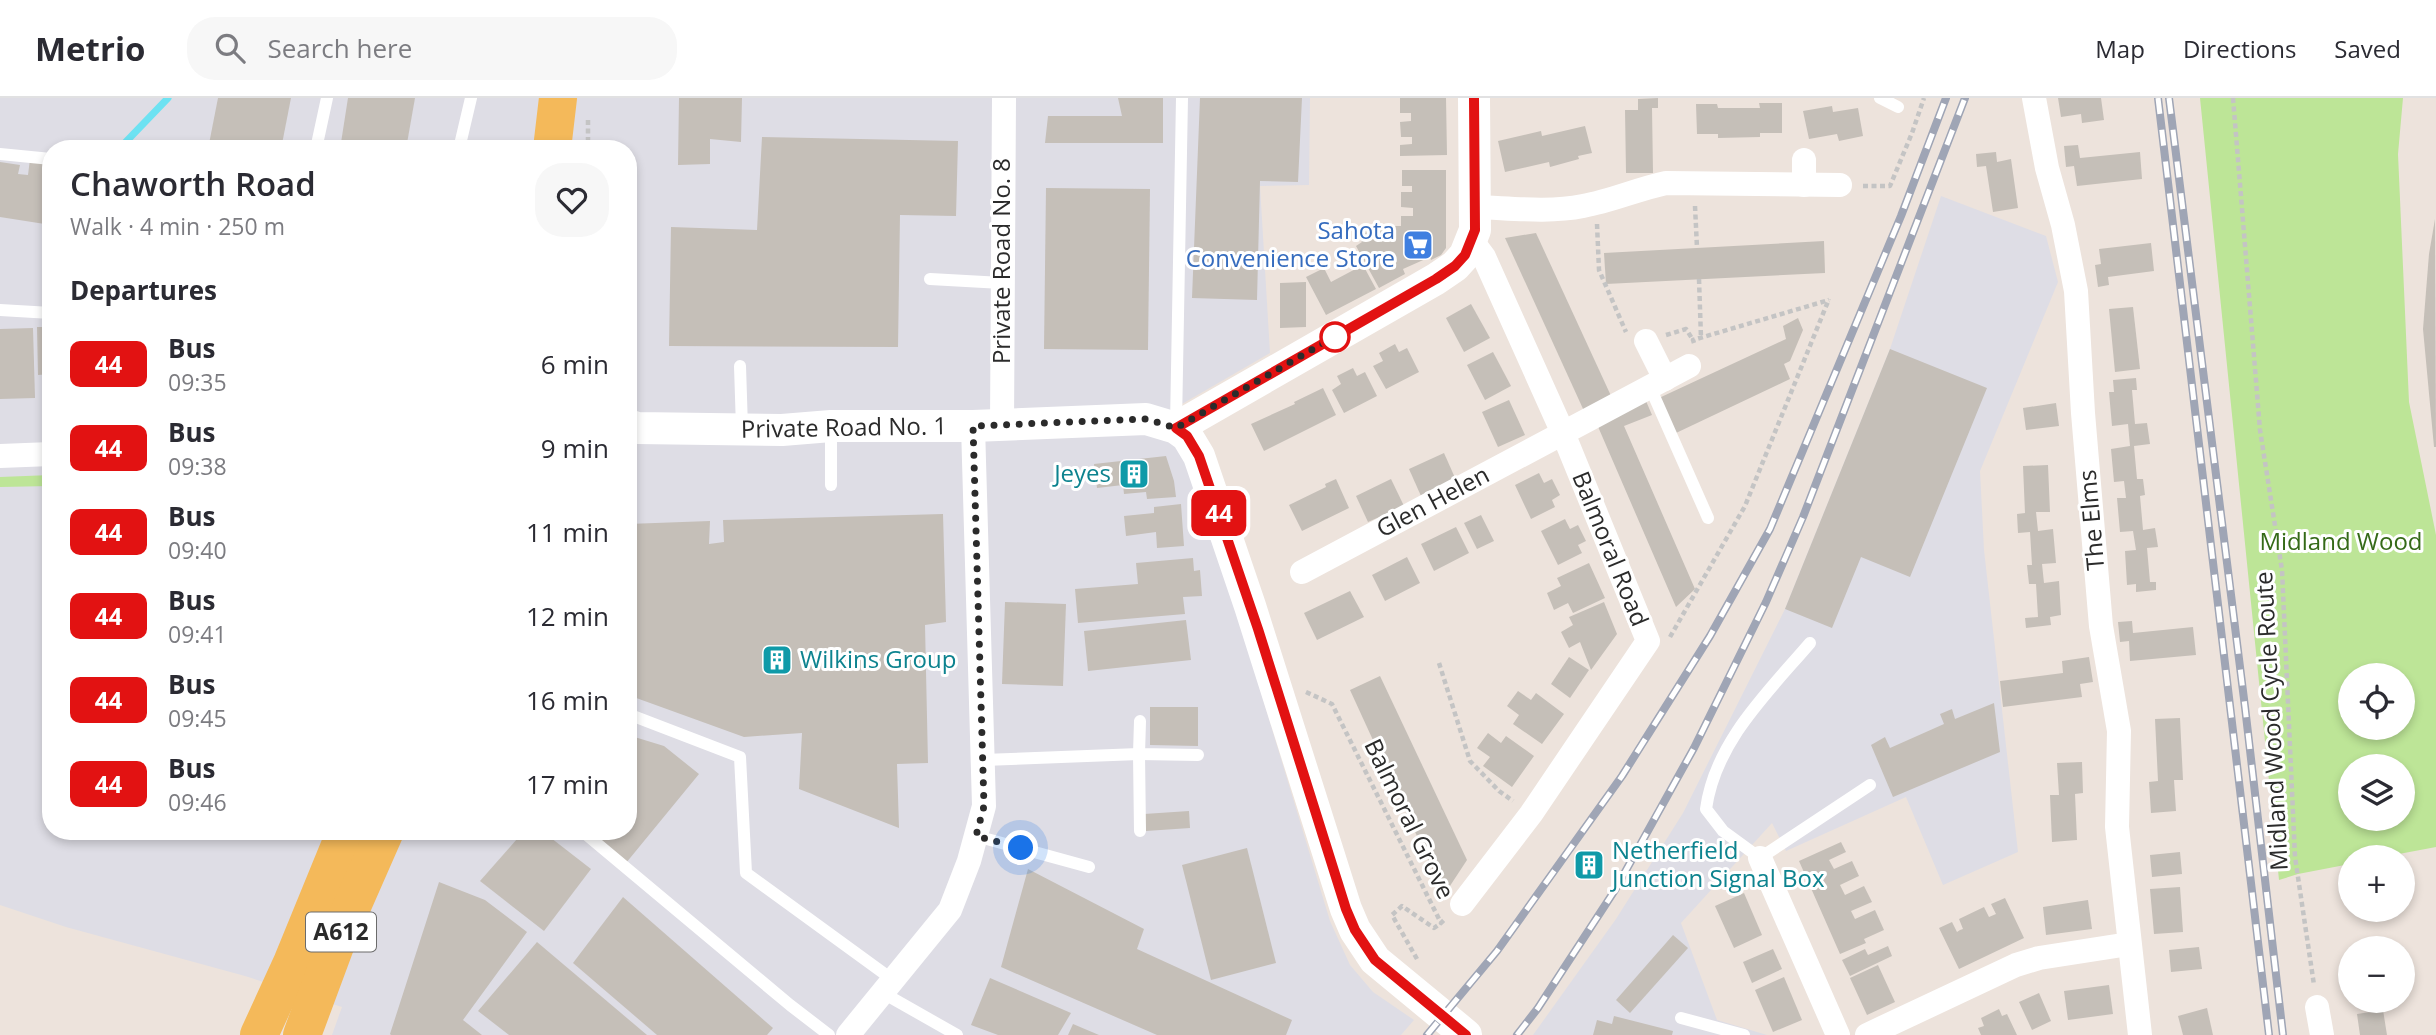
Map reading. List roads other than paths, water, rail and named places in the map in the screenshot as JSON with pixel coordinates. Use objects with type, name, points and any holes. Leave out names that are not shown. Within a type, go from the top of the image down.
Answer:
[{"type":"main road","points":[[553,140],[558,98]]},
{"type":"main road","name":"A612","points":[[259,1035],[342,840]]},
{"type":"main road","name":"A612","points":[[302,1035],[338,938],[379,840]]},
{"type":"street","name":"Private Road No. 8","points":[[848,1035],[950,910],[969,861],[984,806],[987,425],[1002,282],[1003,98]]},
{"type":"street","points":[[1466,1035],[1408,973],[1375,960],[1365,947],[1346,909],[1258,629],[1199,456],[1187,436],[1176,428],[1455,266],[1472,241],[1475,230],[1474,98]]},
{"type":"street","name":"The Elms","points":[[2034,98],[2047,168],[2063,225],[2076,291],[2101,626],[2119,731],[2117,827],[2140,1035]]},
{"type":"street","points":[[1804,160],[1804,185]]},
{"type":"street","points":[[1475,207],[1560,210],[1596,203],[1666,183],[1840,185]]},
{"type":"street","name":"Balmoral Road","points":[[1461,904],[1531,814],[1648,641],[1563,433],[1484,257],[1472,241]]},
{"type":"street","points":[[1636,337],[1658,383]]},
{"type":"street","name":"Glen Helen","points":[[1302,572],[1689,366]]},
{"type":"street","name":"Private Road No. 1","points":[[637,428],[782,430],[831,426],[987,425],[1146,419],[1176,428]]},
{"type":"street","points":[[0,456],[42,454]]},
{"type":"street","points":[[285,1035],[365,851],[375,840]]},
{"type":"street","points":[[1760,858],[1838,1035]]},
{"type":"street","points":[[1867,1035],[2016,965],[2039,958],[2129,944]]},
{"type":"street","points":[[2317,1007],[2322,1035]]},
{"type":"lane","points":[[318,140],[327,98]]},
{"type":"lane","points":[[461,140],[471,98]]},
{"type":"lane","points":[[1176,428],[1182,98]]},
{"type":"lane","points":[[1880,98],[1898,107]]},
{"type":"lane","points":[[0,154],[42,158]]},
{"type":"lane","points":[[930,279],[1002,282]]},
{"type":"lane","points":[[0,310],[42,312]]},
{"type":"lane","points":[[740,366],[742,430]]},
{"type":"lane","points":[[1658,383],[1708,518]]},
{"type":"lane","points":[[831,426],[831,485]]},
{"type":"lane","points":[[1810,643],[1740,726],[1709,785],[1706,808],[1723,831],[1760,858],[1870,785]]},
{"type":"lane","points":[[637,717],[740,757],[746,873],[888,986],[957,1035]]},
{"type":"lane","points":[[1140,721],[1140,831]]},
{"type":"lane","points":[[983,760],[1139,754],[1198,755]]},
{"type":"lane","points":[[976,836],[1089,867]]},
{"type":"lane","points":[[593,840],[821,1033]]},
{"type":"lane","points":[[1681,1018],[1744,1035]]},
{"type":"waterway","points":[[128,140],[168,98]]},
{"type":"railway","points":[[1427,1035],[1497,951],[1622,776],[1710,636],[1770,529],[1901,216],[1946,98]]},
{"type":"railway","points":[[1517,1035],[1538,1008],[1615,890],[1694,748],[1766,602],[1803,517],[1965,98]]},
{"type":"railway","points":[[2158,98],[2269,1035]]},
{"type":"railway","points":[[2169,98],[2283,1035]]},
{"type":"place","name":"Sahota Convenience Store","points":[[1418,245]]},
{"type":"place","name":"Jeyes","points":[[1134,474]]},
{"type":"place","name":"Wilkins Group","points":[[777,660]]},
{"type":"place","name":"Netherfield Junction Signal Box","points":[[1589,865]]},
{"type":"park label","name":"Midland Wood","points":[[2341,542]]}]
